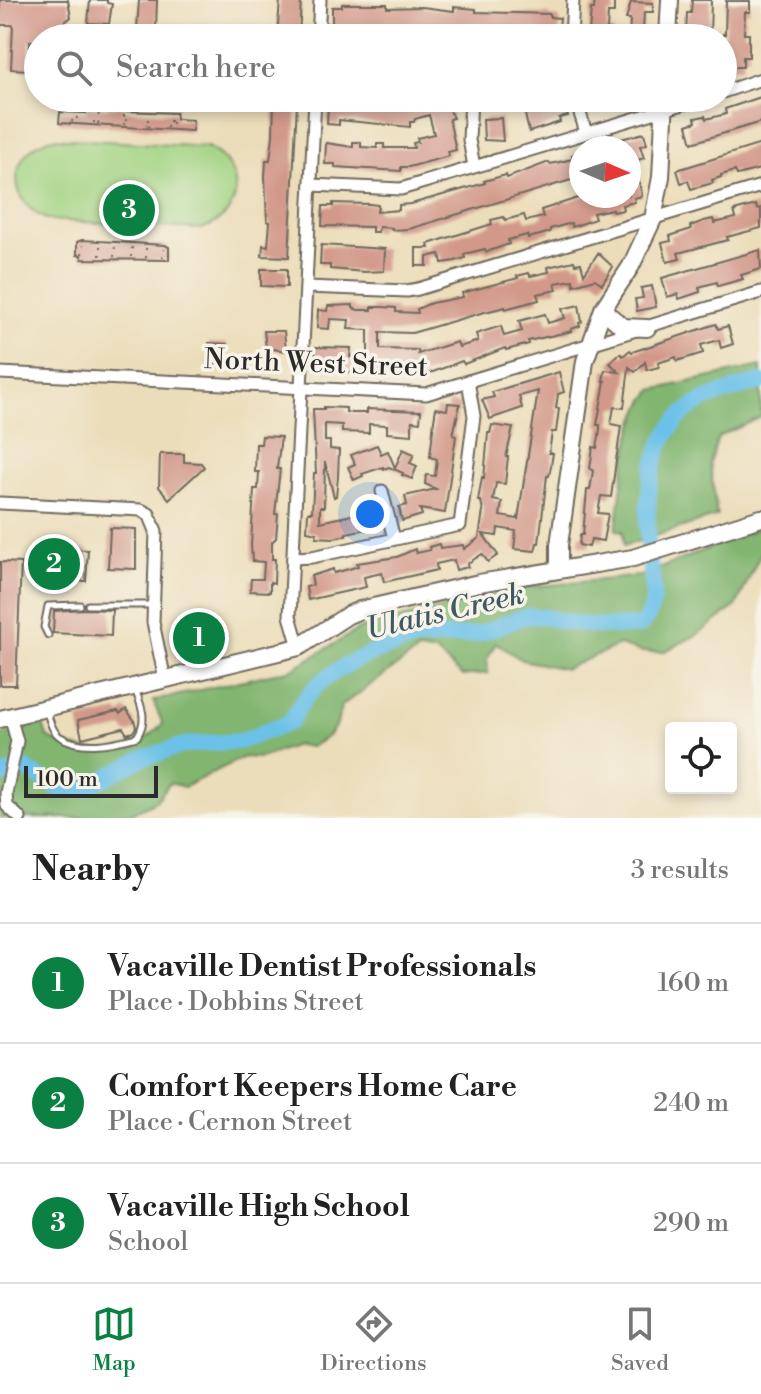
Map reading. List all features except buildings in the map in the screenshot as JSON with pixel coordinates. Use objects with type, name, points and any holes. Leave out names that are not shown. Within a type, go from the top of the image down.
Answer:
[{"type":"main road","points":[[669,24],[670,0]]},
{"type":"main road","points":[[559,568],[559,545],[590,343],[603,310],[631,266],[653,219],[661,177],[664,112]]},
{"type":"main road","points":[[603,310],[617,325],[647,328]]},
{"type":"main road","points":[[5,718],[299,647],[360,610],[479,583],[633,558],[761,518]]},
{"type":"street","points":[[319,24],[320,0]]},
{"type":"street","points":[[572,24],[573,0]]},
{"type":"street","points":[[737,87],[761,79]]},
{"type":"street","points":[[299,647],[290,616],[314,112]]},
{"type":"street","points":[[470,112],[469,140],[474,166]]},
{"type":"street","points":[[580,112],[586,132]]},
{"type":"street","points":[[311,185],[401,189],[642,112]]},
{"type":"street","points":[[307,287],[418,289],[761,186]]},
{"type":"street","name":"North West Street","points":[[0,373],[426,394],[761,292]]},
{"type":"street","points":[[293,558],[312,557],[460,525],[473,429],[473,405],[468,381]]},
{"type":"street","points":[[382,491],[394,539]]},
{"type":"street","points":[[0,503],[141,510],[149,514],[156,531],[153,605],[156,642],[165,680]]},
{"type":"street","points":[[5,718],[17,741],[6,793],[7,806],[20,818]]},
{"type":"lane","points":[[48,635],[44,627],[48,606],[80,605]]},
{"type":"lane","points":[[88,605],[153,605]]},
{"type":"lane","points":[[46,708],[52,728],[59,736],[79,743],[109,744],[137,737],[144,726],[144,714],[135,687]]},
{"type":"path","points":[[96,124],[99,112]]},
{"type":"path","points":[[124,112],[125,125]]},
{"type":"path","points":[[147,126],[148,112]]},
{"type":"path","points":[[170,113],[170,128]]},
{"type":"path","points":[[75,115],[75,122]]},
{"type":"path","points":[[82,254],[83,245]]},
{"type":"path","points":[[100,245],[100,256]]},
{"type":"path","points":[[114,257],[115,246]]},
{"type":"path","points":[[131,257],[132,247]]},
{"type":"path","points":[[146,248],[146,258]]},
{"type":"path","points":[[163,258],[164,249]]},
{"type":"green space","points":[[53,138],[207,147],[229,166],[236,191],[233,203],[216,223],[201,229],[49,220],[25,202],[17,177],[27,153]]},
{"type":"green space","points":[[761,366],[761,417],[718,437],[710,464],[717,516],[624,546],[623,531],[616,530],[623,476],[637,418],[653,390]]},
{"type":"green space","points":[[761,527],[761,553],[736,606],[697,635],[663,652],[642,652],[619,645],[565,669],[522,660],[496,643],[487,658],[488,673],[462,676],[436,652],[418,651],[341,706],[337,724],[328,736],[311,747],[296,745],[260,758],[244,757],[184,787],[170,783],[156,801],[121,818],[0,818],[0,735],[43,724],[47,737],[61,744],[92,750],[123,748],[151,735],[163,724],[153,701],[292,669],[361,628],[529,587],[641,576]]},
{"type":"waterway","name":"Ulatis Creek","points":[[0,776],[24,768],[62,791],[86,788],[143,758],[185,745],[241,741],[291,722],[311,692],[340,669],[375,652],[410,641],[477,634],[530,616],[589,625],[640,626],[652,604],[648,500],[656,458],[664,439],[676,422],[699,403],[761,382]]},
{"type":"place","name":"Vacaville High School","points":[[129,210]]},
{"type":"place","name":"Comfort Keepers Home Care","points":[[54,564]]},
{"type":"place","name":"Vacaville Dentist Professionals","points":[[199,638]]}]
